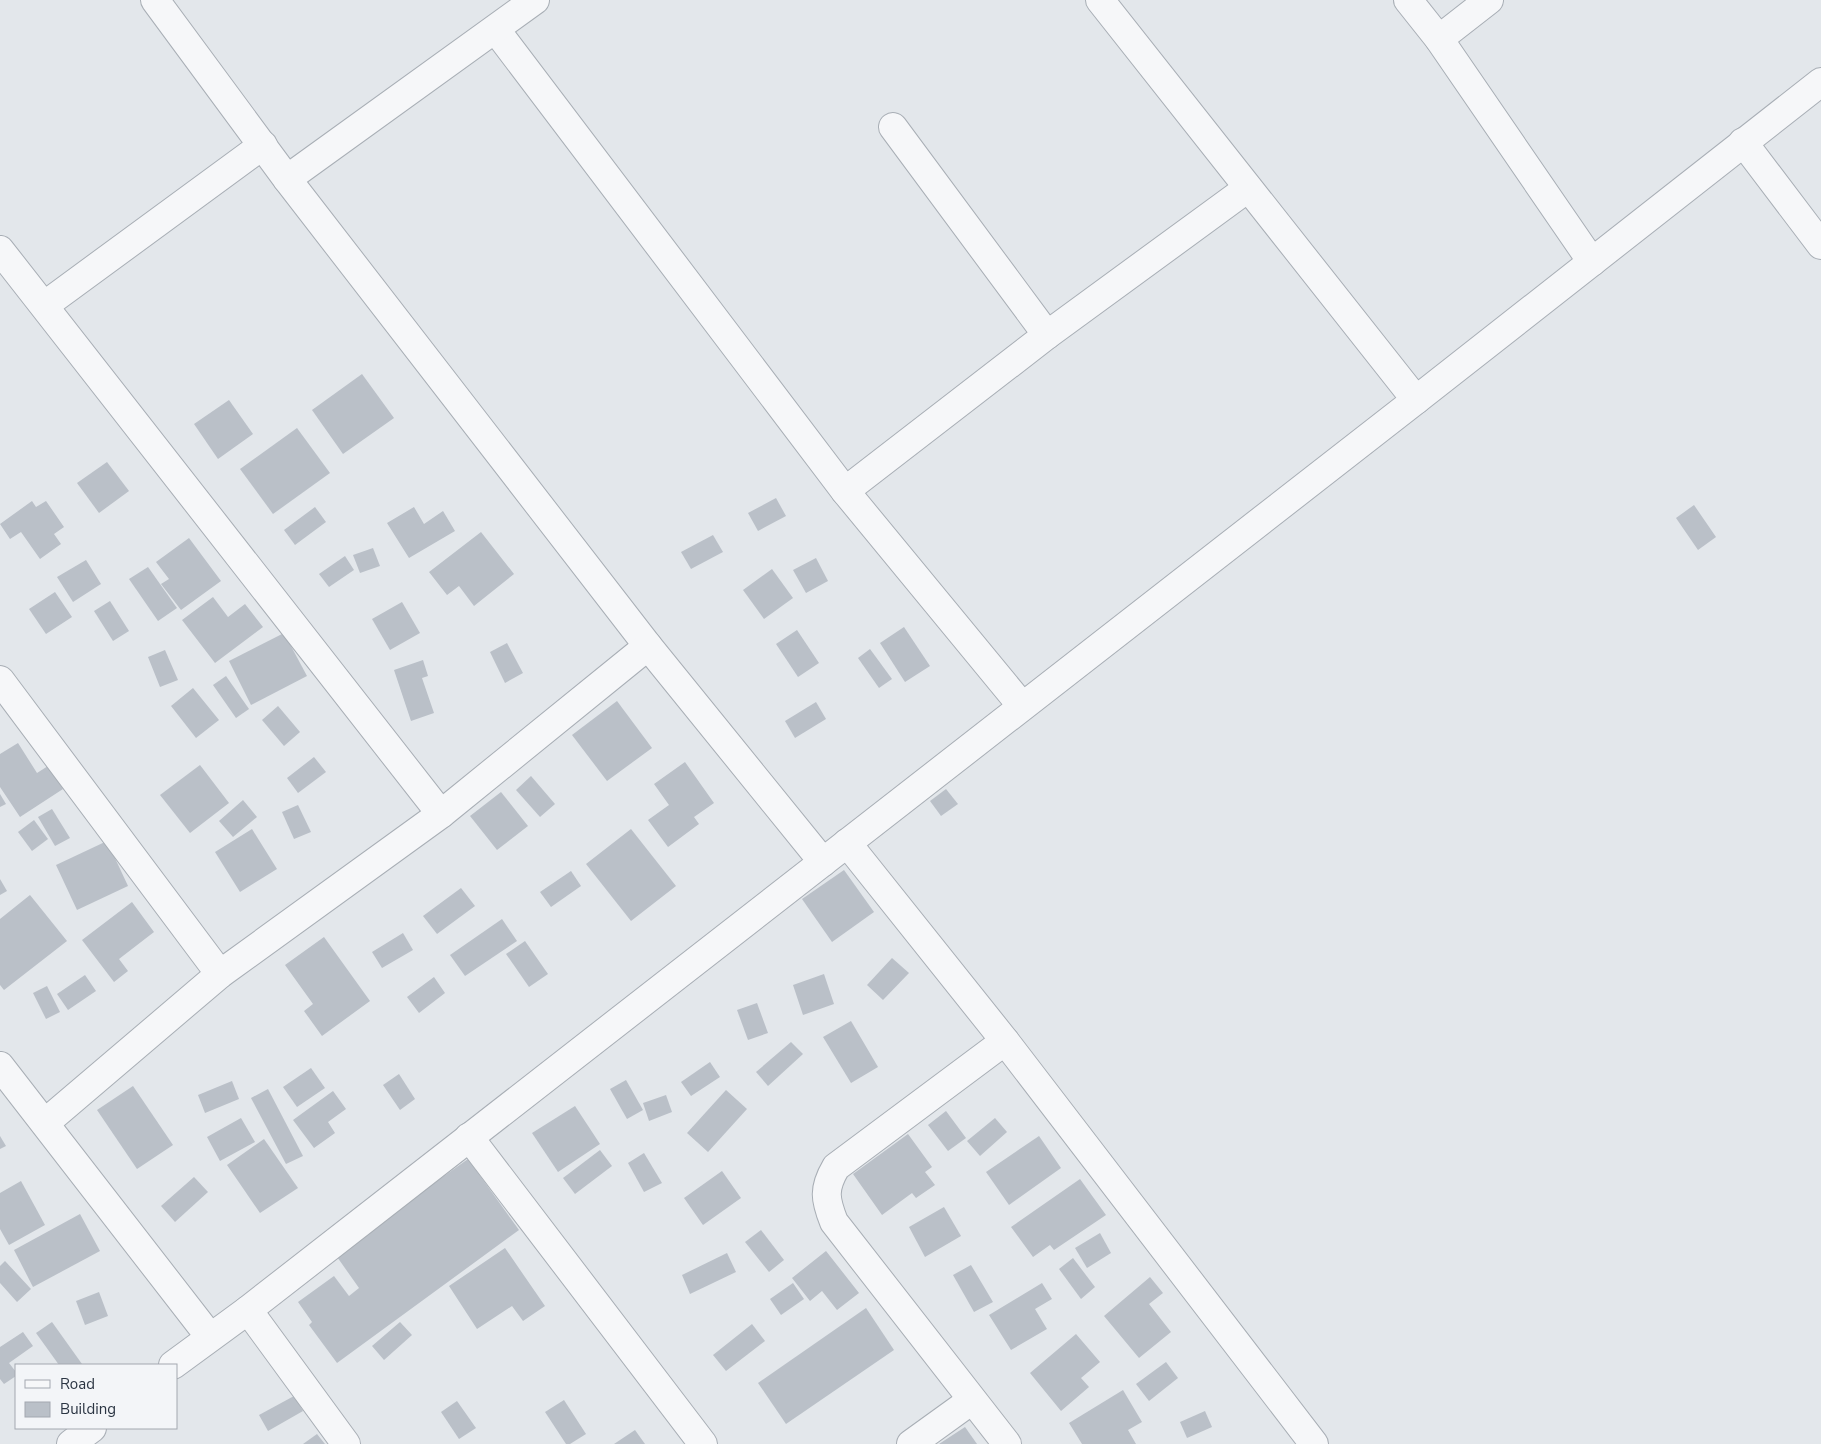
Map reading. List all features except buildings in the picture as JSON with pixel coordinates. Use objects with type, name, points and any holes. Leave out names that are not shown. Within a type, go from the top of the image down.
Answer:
[{"type":"street","points":[[155,0],[287,179],[648,646],[823,862]]},
{"type":"street","points":[[287,179],[496,30],[535,0]]},
{"type":"street","points":[[1100,0],[1416,400]]},
{"type":"street","points":[[1408,0],[1438,39],[1592,262]]},
{"type":"street","points":[[1438,39],[1489,0]]},
{"type":"street","points":[[496,30],[845,491],[1022,706]]},
{"type":"street","points":[[174,1364],[248,1310],[1821,82]]},
{"type":"street","points":[[893,127],[1046,335]]},
{"type":"street","points":[[1743,142],[1821,245]]},
{"type":"street","points":[[45,305],[262,145]]},
{"type":"street","points":[[845,491],[1046,335],[1248,188]]},
{"type":"street","points":[[0,250],[45,305],[441,814]]},
{"type":"street","points":[[45,1123],[220,974],[441,814],[648,646]]},
{"type":"street","points":[[0,680],[220,974]]},
{"type":"street","points":[[847,843],[1005,1041],[1314,1444]]},
{"type":"street","points":[[1005,1041],[836,1167],[828,1181],[826,1202],[834,1222],[1007,1444]]},
{"type":"street","points":[[0,1066],[210,1337]]},
{"type":"street","points":[[470,1137],[703,1444]]},
{"type":"street","points":[[248,1310],[346,1444]]},
{"type":"street","points":[[911,1444],[972,1400]]},
{"type":"street","points":[[71,1444],[91,1429]]}]
